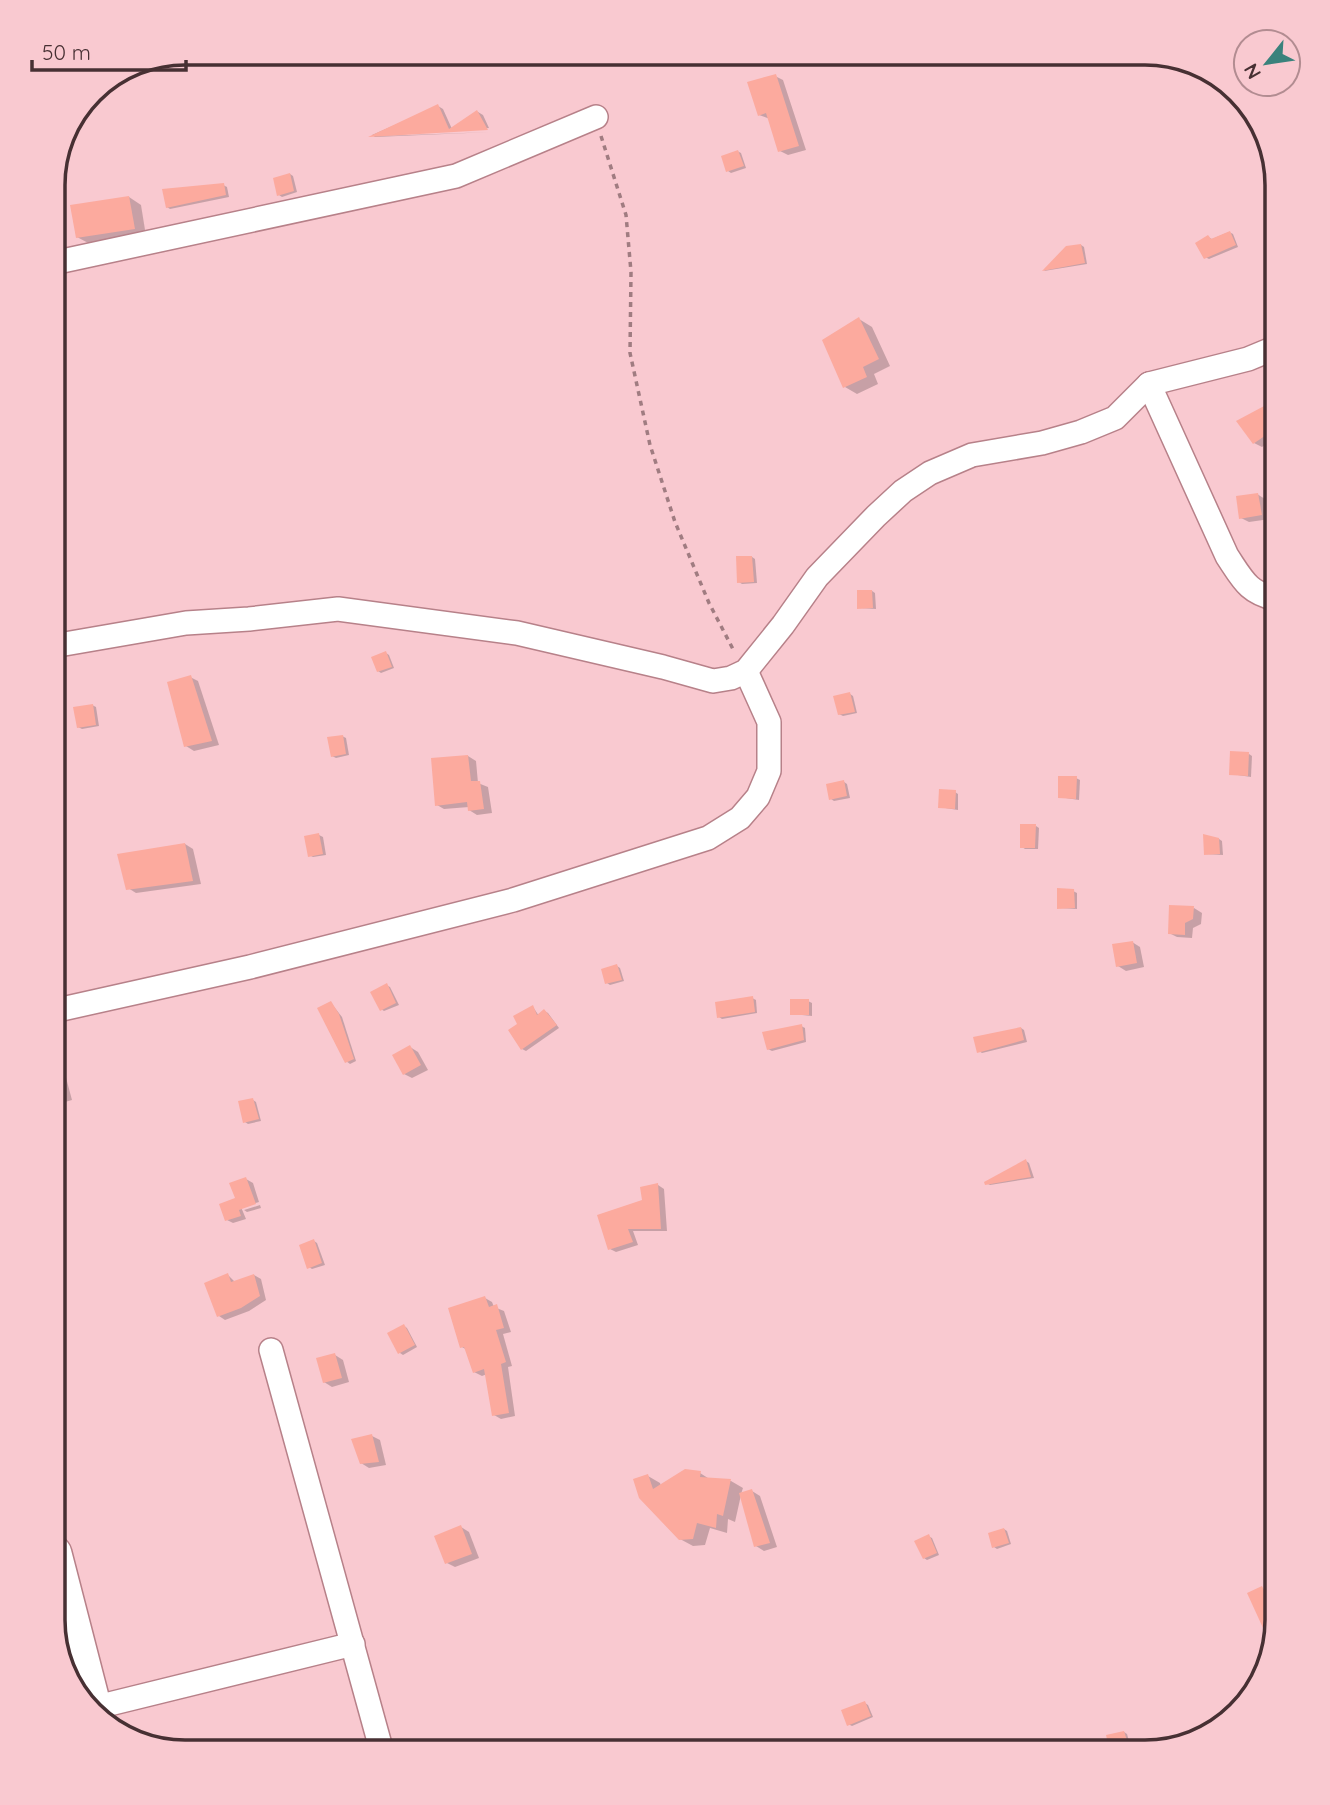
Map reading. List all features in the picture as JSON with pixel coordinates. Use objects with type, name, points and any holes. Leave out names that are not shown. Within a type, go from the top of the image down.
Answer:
[{"type":"highway","points":[[65,1603],[88,1691]]},
{"type":"street","points":[[65,260],[456,176],[596,117]]},
{"type":"street","points":[[65,644],[186,623],[338,609],[517,633],[713,681],[731,678],[746,671],[817,577],[903,491],[930,473],[972,455],[1042,443],[1081,432],[1115,418],[1149,384],[1248,359],[1265,352]]},
{"type":"street","points":[[1149,384],[1227,556],[1244,581],[1256,593],[1265,595]]},
{"type":"street","points":[[65,1008],[250,967],[513,900],[708,838],[740,818],[758,797],[769,771],[769,722],[746,671]]},
{"type":"street","points":[[271,1350],[379,1740]]},
{"type":"street","points":[[101,1706],[353,1644]]},
{"type":"path","points":[[596,117],[626,215],[631,272],[629,353],[650,445],[675,522],[709,603],[746,671]]},
{"type":"building","points":[[776,74],[799,146],[778,152],[766,113],[758,116],[747,82]]},
{"type":"building","points":[[438,104],[449,129],[477,110],[488,130],[368,137]]},
{"type":"building","points":[[738,150],[744,166],[726,172],[721,156]]},
{"type":"building","points":[[290,173],[294,191],[277,196],[273,178]]},
{"type":"building","points":[[224,183],[226,195],[166,208],[162,189]]},
{"type":"building","points":[[129,196],[135,229],[76,238],[70,205]]},
{"type":"building","points":[[1230,231],[1236,245],[1204,259],[1195,243],[1208,235],[1211,239]]},
{"type":"building","points":[[1081,244],[1085,263],[1042,271],[1066,246]]},
{"type":"building","points":[[859,317],[879,359],[863,367],[867,377],[843,388],[822,340]]},
{"type":"building","points":[[1265,406],[1265,436],[1253,444],[1236,421]]},
{"type":"building","points":[[1258,493],[1262,515],[1239,519],[1236,496]]},
{"type":"building","points":[[736,556],[752,556],[754,582],[737,583]]},
{"type":"building","points":[[857,590],[872,590],[873,608],[857,609]]},
{"type":"building","points":[[386,651],[392,667],[377,672],[371,657]]},
{"type":"building","points":[[191,675],[212,741],[184,747],[167,682]]},
{"type":"building","points":[[850,692],[855,712],[838,715],[833,696]]},
{"type":"building","points":[[93,704],[96,725],[77,728],[73,707]]},
{"type":"building","points":[[343,735],[346,754],[331,757],[327,737]]},
{"type":"building","points":[[1230,751],[1249,752],[1248,776],[1229,775]]},
{"type":"building","points":[[468,755],[471,781],[480,781],[484,809],[468,811],[467,802],[435,806],[431,758]]},
{"type":"building","points":[[1058,776],[1077,776],[1076,799],[1058,798]]},
{"type":"building","points":[[844,780],[847,796],[829,800],[826,784]]},
{"type":"building","points":[[939,789],[956,790],[955,809],[938,808]]},
{"type":"building","points":[[1020,824],[1036,824],[1035,848],[1020,848]]},
{"type":"building","points":[[319,833],[323,854],[308,857],[304,836]]},
{"type":"building","points":[[1203,834],[1219,838],[1220,854],[1204,855]]},
{"type":"building","points":[[185,843],[193,881],[126,890],[117,854]]},
{"type":"building","points":[[1057,888],[1074,889],[1075,908],[1057,909]]},
{"type":"building","points":[[1169,905],[1194,906],[1193,919],[1185,923],[1185,935],[1168,934]]},
{"type":"building","points":[[1133,941],[1137,963],[1116,967],[1112,944]]},
{"type":"building","points":[[617,964],[622,980],[605,984],[601,969]]},
{"type":"building","points":[[387,983],[396,1003],[380,1011],[370,992]]},
{"type":"building","points":[[753,996],[755,1012],[717,1018],[715,1002]]},
{"type":"building","points":[[790,999],[809,999],[809,1015],[790,1015]]},
{"type":"building","points":[[331,1001],[339,1014],[354,1059],[345,1063],[317,1008]]},
{"type":"building","points":[[533,1005],[537,1015],[544,1009],[557,1025],[521,1050],[508,1030],[517,1024],[513,1016]]},
{"type":"building","points":[[802,1024],[804,1040],[767,1050],[762,1032]]},
{"type":"building","points":[[1021,1027],[1024,1040],[977,1053],[973,1037]]},
{"type":"building","points":[[410,1045],[421,1065],[403,1075],[392,1055]]},
{"type":"building","points":[[253,1098],[259,1119],[243,1123],[238,1101]]},
{"type":"building","points":[[1026,1159],[1031,1177],[985,1185],[984,1182]]},
{"type":"building","points":[[246,1177],[256,1204],[239,1210],[241,1216],[225,1221],[219,1204],[235,1198],[229,1183]]},
{"type":"building","points":[[658,1183],[661,1229],[628,1229],[633,1242],[608,1250],[597,1215],[642,1200],[640,1187]]},
{"type":"building","points":[[314,1239],[322,1263],[307,1269],[299,1245]]},
{"type":"building","points":[[228,1273],[231,1282],[254,1274],[260,1296],[241,1308],[217,1317],[204,1283]]},
{"type":"building","points":[[485,1296],[489,1307],[497,1304],[504,1328],[496,1330],[506,1362],[501,1364],[509,1413],[492,1416],[484,1369],[473,1373],[464,1347],[460,1348],[448,1308]]},
{"type":"building","points":[[404,1324],[415,1345],[398,1354],[387,1333]]},
{"type":"building","points":[[335,1353],[342,1378],[323,1383],[316,1358]]},
{"type":"building","points":[[372,1434],[379,1462],[360,1464],[351,1439]]},
{"type":"building","points":[[685,1469],[701,1471],[700,1477],[731,1479],[723,1516],[717,1514],[716,1528],[697,1523],[693,1539],[679,1540],[639,1498],[633,1479],[648,1474],[653,1489]]},
{"type":"building","points":[[752,1489],[770,1543],[754,1547],[739,1493]]},
{"type":"building","points":[[461,1525],[472,1554],[445,1564],[434,1536]]},
{"type":"building","points":[[1004,1528],[1009,1543],[992,1548],[988,1533]]},
{"type":"building","points":[[929,1534],[937,1553],[923,1559],[914,1541]]},
{"type":"building","points":[[1262,1586],[1265,1592],[1265,1627],[1263,1628],[1247,1593]]},
{"type":"building","points":[[865,1701],[871,1716],[847,1726],[841,1710]]},
{"type":"building","points":[[1124,1731],[1127,1740],[1107,1740],[1106,1735]]}]
